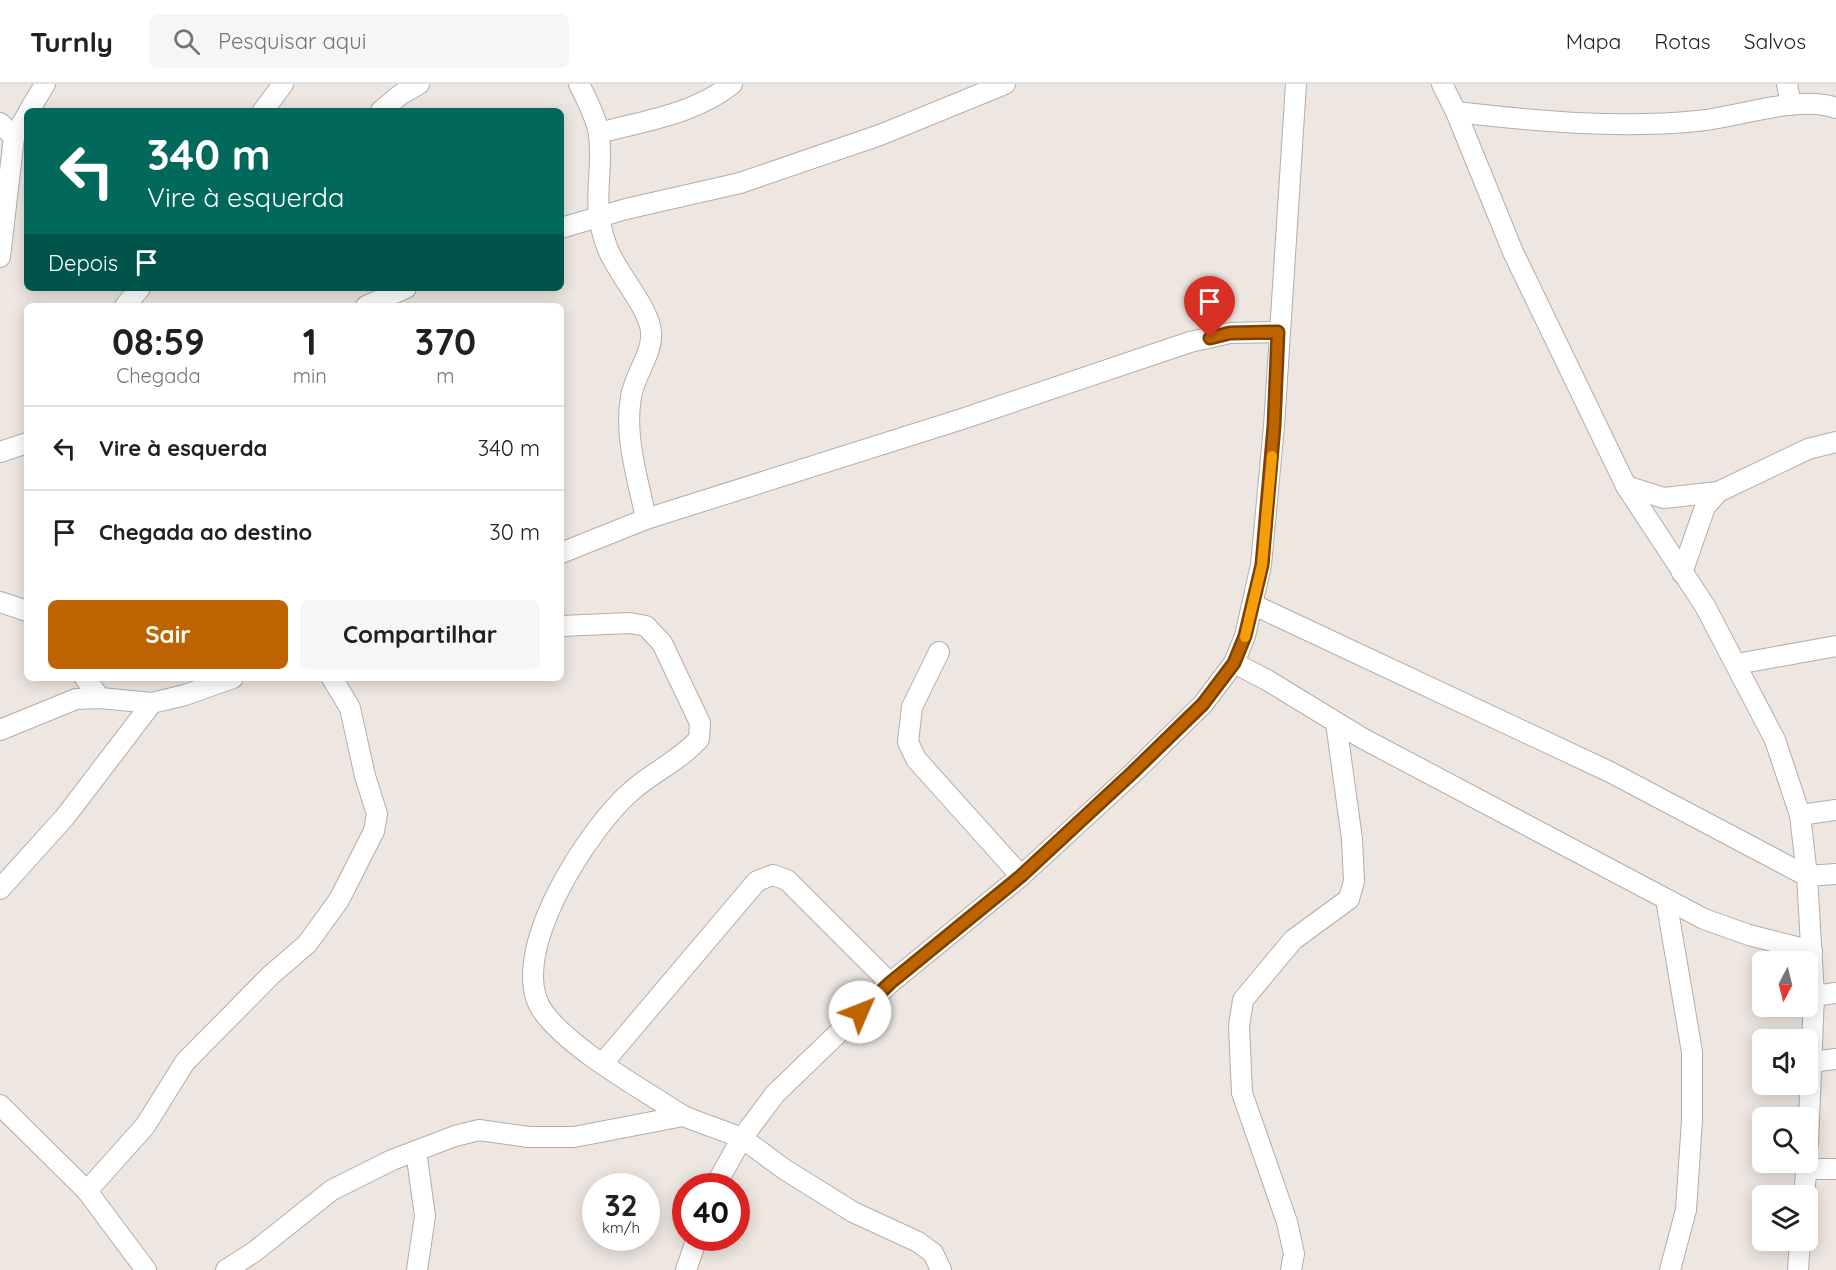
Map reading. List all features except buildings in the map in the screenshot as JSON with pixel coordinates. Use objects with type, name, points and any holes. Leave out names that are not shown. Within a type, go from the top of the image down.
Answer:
[{"type":"street","points":[[31,108],[45,84]]},
{"type":"street","points":[[265,108],[283,84]]},
{"type":"street","points":[[385,108],[400,95],[419,84]]},
{"type":"street","points":[[579,84],[599,134],[598,218],[608,249],[648,318],[651,332],[649,346],[631,394],[629,415],[631,442],[646,519]]},
{"type":"street","points":[[599,134],[695,106],[712,99],[732,84]]},
{"type":"street","points":[[564,227],[740,183],[880,135],[1005,84]]},
{"type":"street","points":[[722,1173],[742,1138],[775,1094],[890,983],[1021,876],[1203,704],[1234,663],[1254,605],[1262,565],[1296,84]]},
{"type":"street","points":[[1234,663],[1267,680],[1336,723],[1666,898],[1725,927],[1812,951],[1800,815],[1775,740],[1705,606],[1626,486],[1513,252],[1456,112],[1442,84]]},
{"type":"street","points":[[1787,84],[1791,105]]},
{"type":"street","points":[[1456,112],[1581,123],[1685,122],[1791,105],[1836,108]]},
{"type":"street","points":[[0,257],[14,137],[24,120]]},
{"type":"street","points":[[0,123],[14,137]]},
{"type":"street","points":[[128,303],[138,291]]},
{"type":"street","points":[[373,303],[399,291]]},
{"type":"street","points":[[564,552],[646,519],[973,415],[1190,342],[1230,333],[1278,332]]},
{"type":"street","points":[[1626,486],[1664,498],[1718,492],[1808,449],[1836,442]]},
{"type":"street","points":[[0,452],[24,444]]},
{"type":"street","points":[[1682,573],[1705,507],[1718,492]]},
{"type":"street","points":[[0,602],[24,610]]},
{"type":"street","points":[[1254,605],[1610,772],[1807,876],[1836,874]]},
{"type":"street","points":[[564,626],[630,623],[646,626],[662,643],[700,723],[699,739],[694,745],[633,789],[583,847],[542,924],[534,972],[537,998],[543,1011],[560,1030],[603,1063],[683,1116],[742,1138],[784,1169],[853,1212],[918,1242],[933,1253],[941,1270]]},
{"type":"street","points":[[1737,664],[1836,646]]},
{"type":"street","points":[[939,652],[912,707],[908,742],[916,759],[1021,876]]},
{"type":"street","points":[[87,681],[100,698]]},
{"type":"street","points":[[0,730],[76,699],[100,698],[152,703],[185,695],[225,681]]},
{"type":"street","points":[[87,1191],[145,1126],[185,1062],[272,974],[307,944],[339,900],[374,831],[377,814],[365,776],[350,708],[334,681]]},
{"type":"street","points":[[0,889],[65,817],[152,703]]},
{"type":"street","points":[[1291,1270],[1294,1254],[1287,1222],[1242,1093],[1239,1026],[1243,1000],[1293,940],[1349,899],[1354,881],[1352,839],[1336,723]]},
{"type":"street","points":[[1800,815],[1836,810]]},
{"type":"street","points":[[603,1063],[757,881],[773,875],[788,880],[890,983]]},
{"type":"street","points":[[1666,898],[1692,1052],[1692,1119],[1686,1210],[1670,1270]]},
{"type":"street","points":[[1818,995],[1836,993]]},
{"type":"street","points":[[1818,1061],[1836,1059]]},
{"type":"street","points":[[0,1105],[87,1191],[146,1270]]},
{"type":"street","points":[[226,1270],[254,1252],[332,1191],[392,1160],[416,1151],[479,1130],[529,1137],[574,1137],[683,1116]]},
{"type":"street","points":[[416,1151],[425,1216],[417,1270]]},
{"type":"street","points":[[1818,1167],[1836,1169]]},
{"type":"street","points":[[686,1270],[693,1251]]},
{"type":"street","points":[[1798,1270],[1799,1251]]},
{"type":"slow traffic","points":[[1245,637],[1262,565],[1272,456]]},
{"type":"route","points":[[860,1012],[890,983],[1021,876],[1132,773],[1203,704],[1234,663],[1254,605],[1262,565],[1274,426],[1278,332],[1230,333],[1210,338]]}]
